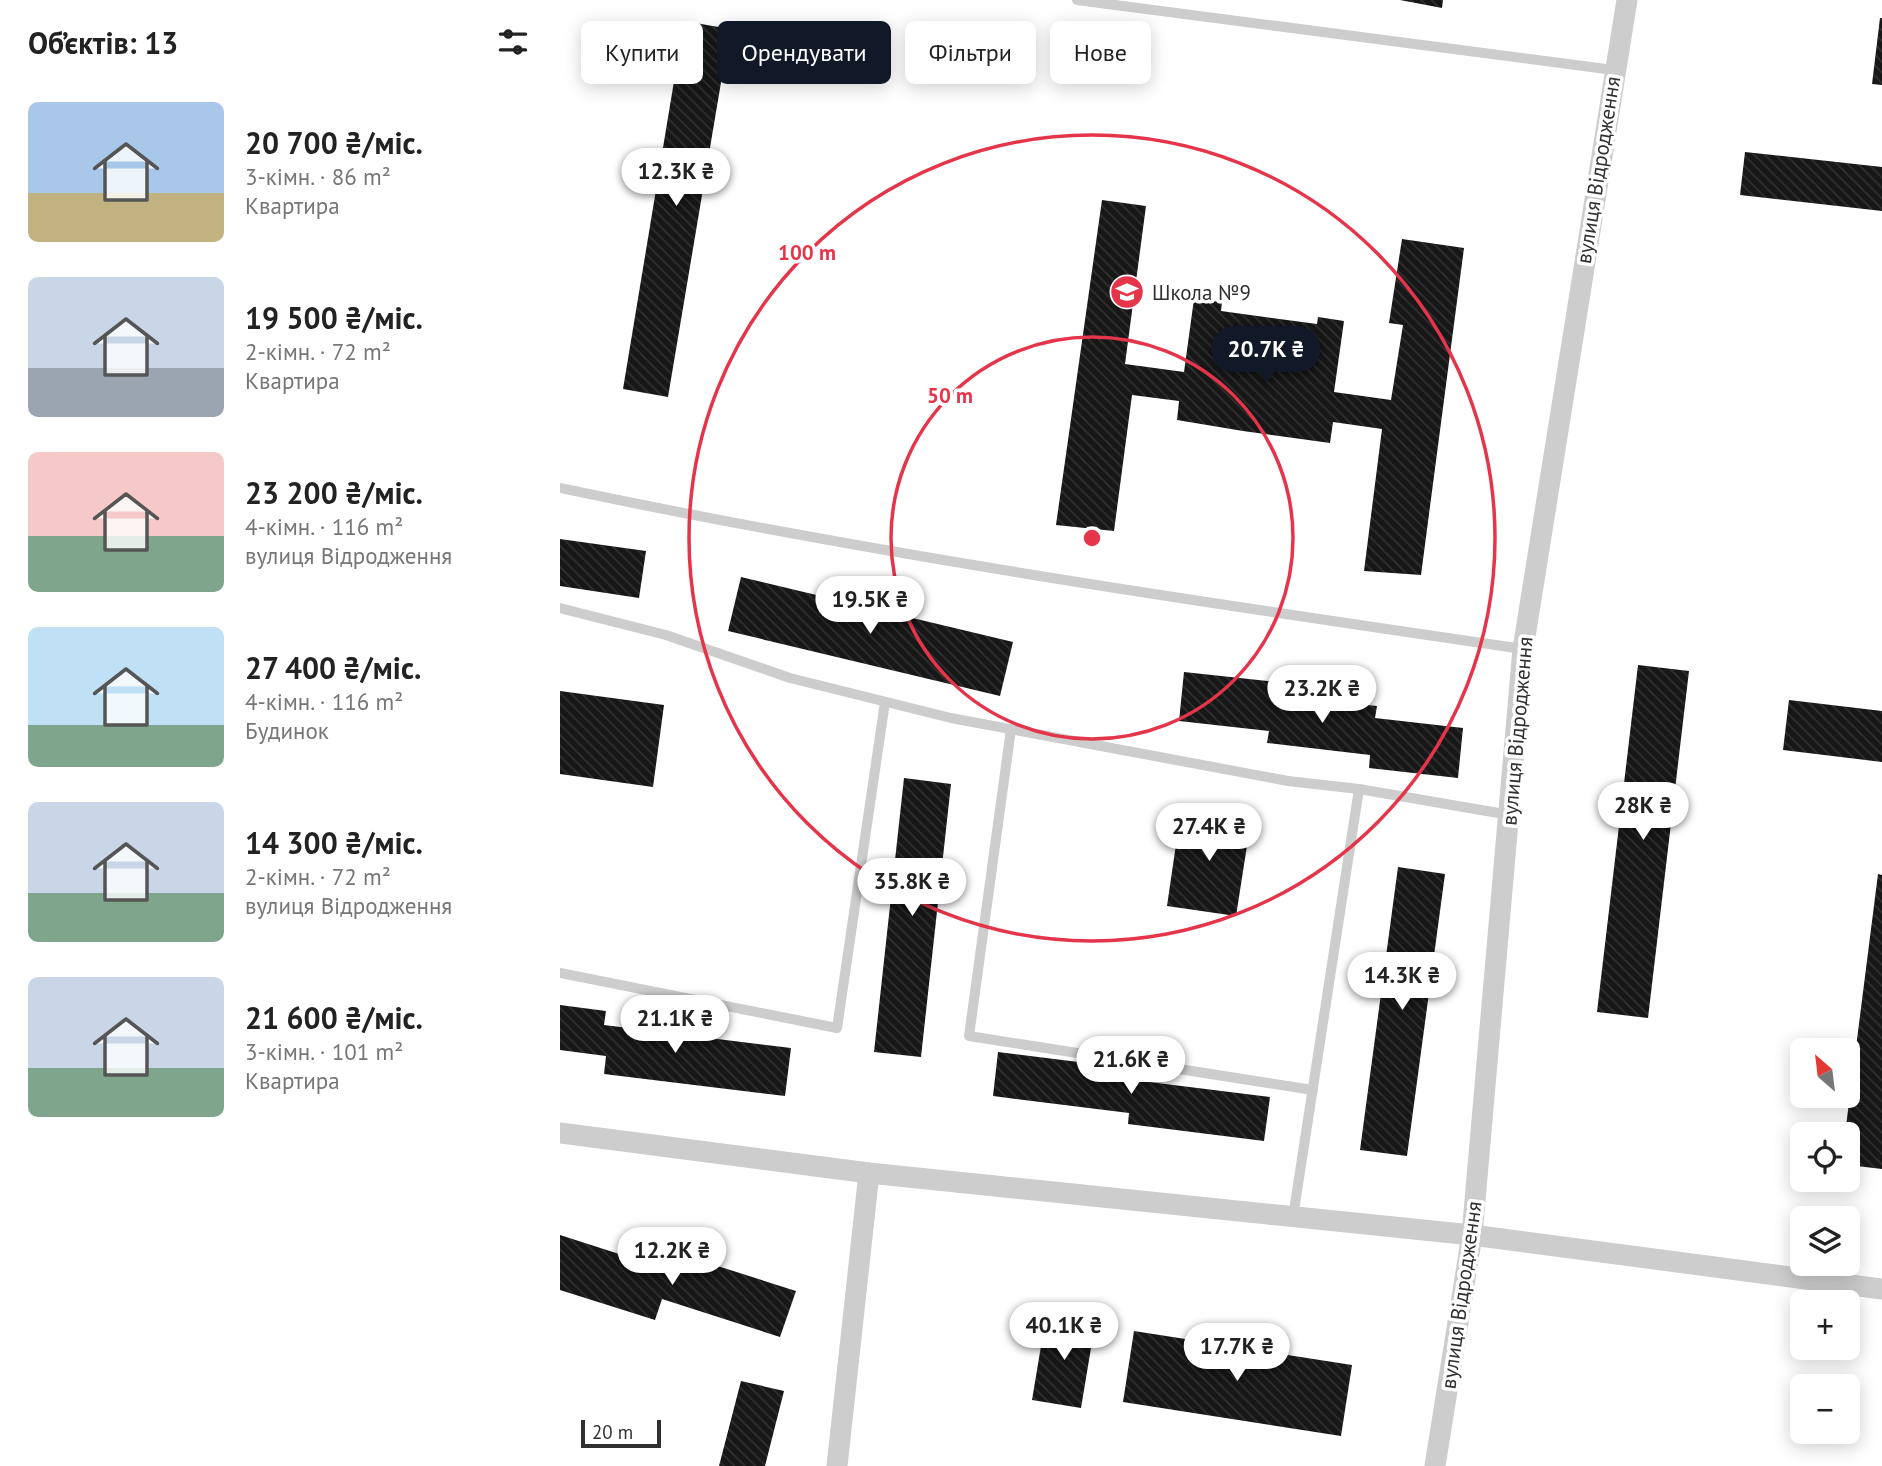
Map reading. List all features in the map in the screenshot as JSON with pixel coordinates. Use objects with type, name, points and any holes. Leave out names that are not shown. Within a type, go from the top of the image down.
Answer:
[{"type":"street","name":"вулиця Відродження","points":[[1435,1466],[1472,1235],[1523,649],[1626,0]]},
{"type":"street","points":[[560,1133],[869,1172],[1472,1235],[1882,1289]]},
{"type":"street","points":[[836,1466],[869,1172]]},
{"type":"lane","points":[[1077,0],[1614,70]]},
{"type":"lane","points":[[560,488],[741,526],[1216,605],[1523,649]]},
{"type":"lane","points":[[560,608],[666,635],[790,678],[885,702],[1011,729],[1288,781],[1359,789],[1510,815]]},
{"type":"lane","points":[[560,973],[837,1028],[885,702]]},
{"type":"lane","points":[[1011,729],[969,1037],[1313,1090]]},
{"type":"lane","points":[[1293,1217],[1359,789]]},
{"type":"building","points":[[1400,0],[1443,0],[1442,8]]},
{"type":"building","points":[[1882,18],[1882,85],[1872,84]]},
{"type":"building","points":[[703,24],[717,27],[717,84],[721,84],[668,397],[623,389],[674,84],[703,84]]},
{"type":"building","points":[[1745,152],[1882,167],[1882,211],[1740,195]]},
{"type":"building","points":[[1102,200],[1146,206],[1125,364],[1184,372],[1194,299],[1222,302],[1221,311],[1317,324],[1318,317],[1344,321],[1334,392],[1391,400],[1403,325],[1389,323],[1402,239],[1464,248],[1421,575],[1364,571],[1382,429],[1333,422],[1330,443],[1177,420],[1179,401],[1132,395],[1114,531],[1056,525]]},
{"type":"building","points":[[560,539],[646,551],[639,598],[560,586]]},
{"type":"building","points":[[741,577],[1013,642],[1000,696],[728,631]]},
{"type":"building","points":[[1638,665],[1689,671],[1648,1018],[1597,1012]]},
{"type":"building","points":[[1184,672],[1276,682],[1275,695],[1377,706],[1375,718],[1463,728],[1458,778],[1369,768],[1370,755],[1267,743],[1269,731],[1179,721]]},
{"type":"building","points":[[560,691],[664,705],[653,787],[560,774]]},
{"type":"building","points":[[1789,700],[1882,711],[1882,762],[1783,750]]},
{"type":"building","points":[[904,778],[951,784],[921,1057],[874,1052]]},
{"type":"building","points":[[1181,810],[1251,820],[1236,916],[1167,906]]},
{"type":"building","points":[[1398,867],[1445,874],[1407,1156],[1360,1150]]},
{"type":"building","points":[[1878,874],[1882,875],[1882,1169],[1860,1166],[1860,1122],[1847,1122],[1848,1108],[1860,1108],[1860,1038],[1857,1038]]},
{"type":"building","points":[[560,1005],[606,1011],[604,1025],[791,1048],[785,1096],[604,1074],[606,1056],[560,1050]]},
{"type":"building","points":[[998,1052],[1135,1069],[1133,1080],[1270,1097],[1264,1141],[1128,1124],[1129,1113],[993,1096]]},
{"type":"building","points":[[560,1235],[672,1271],[677,1253],[796,1291],[780,1337],[662,1299],[655,1320],[560,1290]]},
{"type":"building","points":[[1046,1316],[1095,1324],[1081,1408],[1032,1400]]},
{"type":"building","points":[[1134,1331],[1352,1365],[1341,1436],[1123,1402]]},
{"type":"building","points":[[741,1381],[784,1391],[765,1466],[719,1466]]},
{"type":"place","name":"Школа №9","points":[[1127,292]]}]
